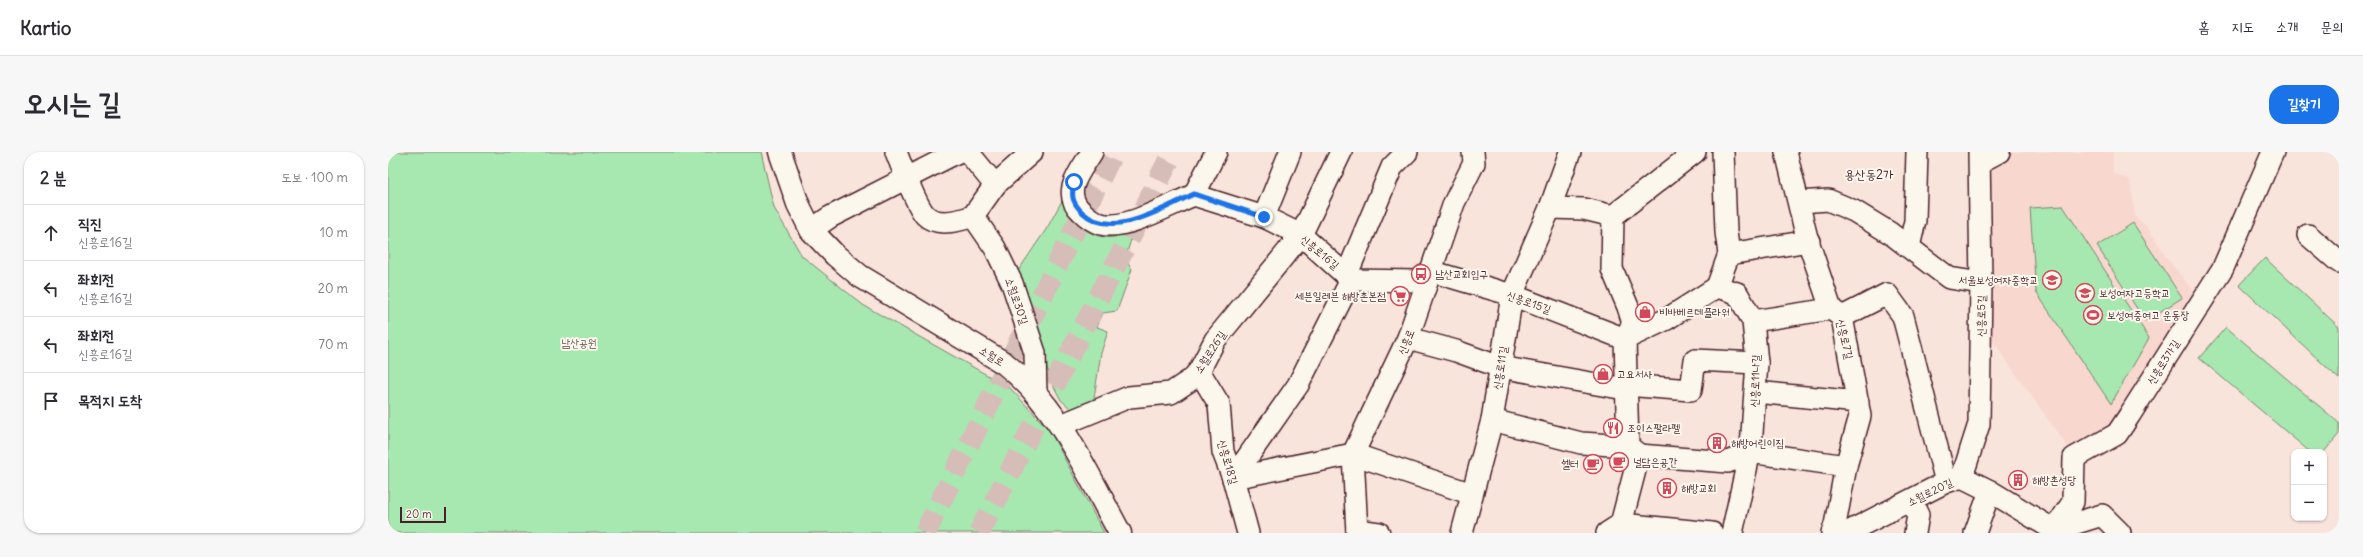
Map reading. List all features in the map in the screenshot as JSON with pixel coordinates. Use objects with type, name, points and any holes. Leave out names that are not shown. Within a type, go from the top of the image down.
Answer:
[{"type":"main road","name":"소월로","points":[[780,152],[798,204],[811,230],[835,255],[860,276],[1004,363],[1022,378],[1061,425],[1120,533]]},
{"type":"street","points":[[896,152],[925,215],[938,221],[955,222],[973,216],[994,185],[1032,152]]},
{"type":"street","points":[[811,230],[830,217],[958,152]]},
{"type":"street","points":[[968,152],[994,185]]},
{"type":"street","points":[[1092,152],[1074,182],[1071,196],[1074,204],[1087,217],[1102,224],[1124,224],[1194,194],[1216,152]]},
{"type":"street","points":[[1264,217],[1290,152]]},
{"type":"street","points":[[1301,235],[1341,152]]},
{"type":"street","points":[[1233,478],[1298,385],[1349,277],[1392,167],[1407,152]]},
{"type":"street","name":"신흥로","points":[[1357,531],[1354,454],[1408,338],[1454,203],[1474,163],[1473,152]]},
{"type":"street","name":"신흥로11길","points":[[1462,533],[1492,420],[1512,295],[1550,208],[1570,152]]},
{"type":"street","points":[[1613,216],[1695,152]]},
{"type":"street","points":[[1625,339],[1667,319],[1717,287],[1729,254],[1726,232],[1723,152]]},
{"type":"street","name":"신흥로7길","points":[[1786,152],[1808,241],[1836,313],[1858,402],[1860,416],[1846,466],[1836,525],[1832,533]]},
{"type":"street","points":[[1909,247],[1915,221],[1918,152]]},
{"type":"street","name":"신흥로3가길","points":[[2054,530],[2073,502],[2074,458],[2117,434],[2129,416],[2223,268],[2273,152]]},
{"type":"street","name":"신흥로5길","points":[[1954,480],[1979,424],[1985,156]]},
{"type":"street","name":"신흥로16길","points":[[1194,194],[1264,217],[1301,235],[1349,277]]},
{"type":"street","points":[[1799,202],[1828,200],[1854,211],[1909,247],[1949,278],[1981,283]]},
{"type":"street","points":[[1550,208],[1584,209],[1613,216]]},
{"type":"street","name":"소월로30길","points":[[973,216],[995,248],[1012,283],[1034,353],[1036,394]]},
{"type":"street","points":[[1613,216],[1612,269],[1633,323],[1625,339],[1625,387],[1633,450],[1614,529],[1712,533]]},
{"type":"street","name":"소월로26길","points":[[1061,425],[1129,397],[1171,393],[1192,378],[1199,371],[1215,340],[1301,235]]},
{"type":"street","points":[[2308,235],[2339,262]]},
{"type":"street","points":[[1729,254],[1808,241]]},
{"type":"street","points":[[1349,277],[1418,281],[1430,271]]},
{"type":"street","name":"신흥로15길","points":[[1430,271],[1512,295],[1625,339]]},
{"type":"street","name":"신흥로11나길","points":[[1717,287],[1737,293],[1753,321],[1757,363],[1750,452],[1732,533]]},
{"type":"street","points":[[1753,321],[1836,313],[1887,294],[1903,316],[1954,480]]},
{"type":"street","points":[[1408,338],[1456,351],[1500,367],[1625,387],[1691,390],[1695,360],[1757,363]]},
{"type":"street","name":"신흥로18길","points":[[1199,371],[1219,404],[1223,452],[1233,478],[1248,533]]},
{"type":"street","points":[[1755,392],[1858,402]]},
{"type":"street","points":[[1492,420],[1581,443],[1633,450],[1728,462],[1750,452],[1846,466]]},
{"type":"street","points":[[1233,478],[1354,454],[1472,494]]},
{"type":"street","name":"소월로20길","points":[[1846,533],[1954,480],[1990,491],[2054,530]]},
{"type":"street","points":[[1975,533],[1990,491]]},
{"type":"street","points":[[1911,501],[1918,515],[1915,533]]},
{"type":"street","points":[[2054,530],[2102,515],[2120,533]]},
{"type":"street","points":[[1357,531],[1379,533]]},
{"type":"shaded area","points":[[2000,152],[2113,152],[2113,173],[2130,180],[2135,216],[2149,229],[2167,258],[2194,292],[2105,434],[2074,456],[1991,339],[1984,167]]},
{"type":"green space","name":"남산공원","points":[[388,152],[761,152],[774,208],[802,256],[863,305],[1010,388],[1050,431],[1104,533],[388,533]]},
{"type":"green space","points":[[1064,197],[1074,217],[1090,232],[1107,237],[1133,233],[1125,259],[1132,269],[1117,311],[1103,313],[1097,327],[1108,331],[1101,353],[1094,398],[1090,404],[1071,409],[1061,400],[1052,383],[1016,274],[1047,228]]},
{"type":"green space","name":"보성여중여고 운동장","points":[[2063,206],[2149,338],[2111,404],[2036,292],[2030,208]]},
{"type":"green space","points":[[2133,223],[2182,298],[2145,321],[2097,246]]},
{"type":"green space","points":[[2265,258],[2339,327],[2339,379],[2239,285]]},
{"type":"green space","points":[[2226,327],[2339,423],[2339,434],[2326,449],[2306,449],[2199,358]]},
{"type":"tunnel","points":[[925,533],[1113,152]]},
{"type":"tunnel","points":[[979,533],[1173,152]]},
{"type":"place","name":"남산교회입구","points":[[1421,274]]},
{"type":"place","name":"서울보성여자중학교","points":[[2052,280]]},
{"type":"place","name":"보성여자고등학교","points":[[2085,293]]},
{"type":"place","name":"세븐일레븐 해방촌본점","points":[[1400,296]]},
{"type":"place","name":"비바베르데플라워","points":[[1645,312]]},
{"type":"place","name":"보성여중여고 운동장","points":[[2093,315]]},
{"type":"place","name":"고요서사","points":[[1603,374]]},
{"type":"place","name":"조이스팔라펠","points":[[1613,428]]},
{"type":"place","name":"해방어린이집","points":[[1717,443]]},
{"type":"place","name":"널담은공간","points":[[1619,462]]},
{"type":"place","name":"쉘터","points":[[1593,464]]},
{"type":"place","name":"해방촌성당","points":[[2018,480]]},
{"type":"place","name":"해방교회","points":[[1667,488]]},
{"type":"district","name":"용산동2가","points":[[1869,174]]},
{"type":"route","points":[[1074,182],[1071,196],[1074,204],[1087,217],[1102,224],[1124,224],[1194,194],[1264,217]]}]
